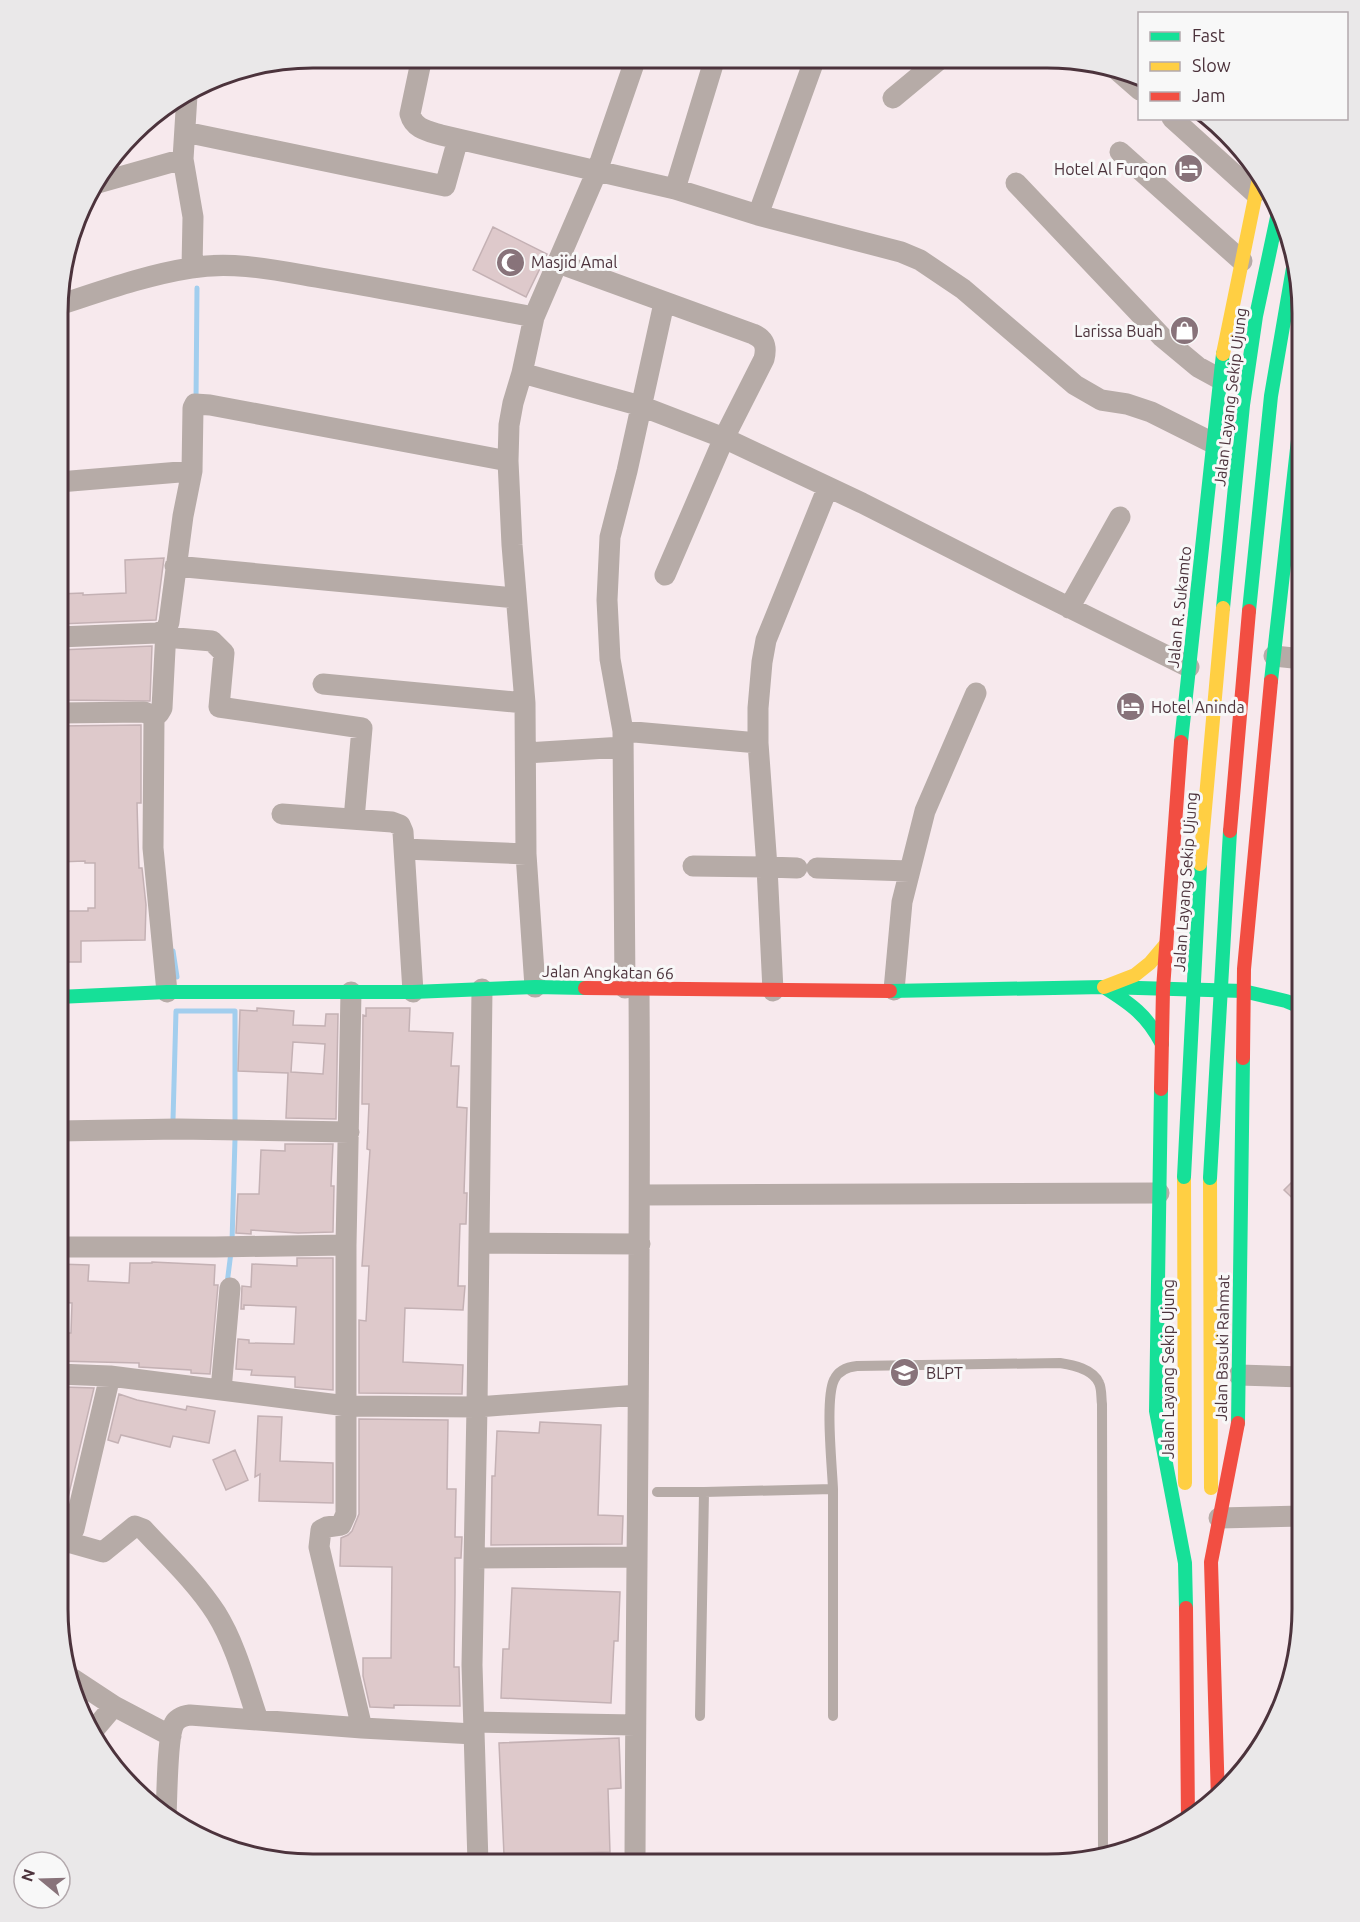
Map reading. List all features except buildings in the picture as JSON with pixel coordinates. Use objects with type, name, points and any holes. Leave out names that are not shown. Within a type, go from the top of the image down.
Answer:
[{"type":"main road","name":"Jalan R. Sukamto","points":[[1162,1044],[1160,989],[1166,944],[1189,670],[1222,357],[1257,185]]},
{"type":"main road","name":"Jalan Layang Sekip Ujung","points":[[1185,1563],[1184,1177],[1200,869],[1243,405],[1256,316],[1276,224]]},
{"type":"main road","points":[[1211,1562],[1210,1178],[1226,871],[1268,408],[1290,282]]},
{"type":"main road","points":[[1172,876],[1177,908],[1181,915],[1192,932],[1210,938],[1232,924],[1251,892],[1292,494]]},
{"type":"main road","points":[[1189,670],[1192,682],[1203,694],[1246,701],[1262,696],[1271,682]]},
{"type":"main road","name":"Jalan Basuki Rahmat","points":[[1218,1786],[1211,1562],[1239,1419],[1243,991],[1251,892]]},
{"type":"main road","points":[[1104,987],[1135,975],[1150,963],[1166,944]]},
{"type":"main road","name":"Jalan Angkatan 66","points":[[67,997],[174,992],[413,992],[535,987],[773,992],[1104,987],[1243,991],[1292,1003]]},
{"type":"main road","points":[[1104,987],[1143,1012],[1154,1027],[1162,1044],[1156,1411],[1185,1563],[1188,1810]]},
{"type":"main road","points":[[1162,1067],[1177,1036],[1200,1031],[1208,1032],[1222,1043],[1242,1079]]},
{"type":"street","points":[[420,68],[411,107],[411,119],[422,129],[675,189],[758,215],[886,248],[920,260],[963,289],[1075,385],[1101,400],[1128,404],[1151,412],[1213,443]]},
{"type":"street","points":[[535,987],[526,854],[525,703],[515,598],[508,461],[510,425],[513,403],[534,317],[597,171],[633,68]]},
{"type":"street","points":[[675,189],[712,68]]},
{"type":"street","points":[[758,215],[811,68]]},
{"type":"street","points":[[893,98],[929,68]]},
{"type":"street","points":[[187,102],[183,159],[193,217],[192,267]]},
{"type":"street","points":[[1175,120],[1257,185]]},
{"type":"street","points":[[185,132],[445,186],[458,139]]},
{"type":"street","points":[[1120,152],[1242,261]]},
{"type":"street","points":[[106,181],[183,159]]},
{"type":"street","points":[[1016,183],[1162,337],[1198,367],[1220,379]]},
{"type":"street","points":[[558,263],[753,334],[763,340],[765,345],[764,358],[724,438],[665,575]]},
{"type":"street","points":[[68,302],[192,267],[228,265],[264,269],[534,317]]},
{"type":"street","points":[[635,1854],[636,1557],[646,1492],[638,1395],[641,1195],[623,739],[610,659],[607,600],[610,537],[664,303]]},
{"type":"street","points":[[522,373],[641,406],[724,438],[828,487],[1189,670]]},
{"type":"street","points":[[154,718],[162,708],[165,633],[180,566],[183,516],[192,471],[193,407],[202,405],[508,461]]},
{"type":"street","points":[[67,481],[192,471]]},
{"type":"street","points":[[773,992],[758,743],[759,682],[766,640],[828,487]]},
{"type":"street","points":[[1069,608],[1120,517]]},
{"type":"street","points":[[180,566],[515,598]]},
{"type":"street","points":[[67,637],[163,632],[212,642],[224,653],[219,707],[362,728],[354,819]]},
{"type":"street","points":[[1274,656],[1292,658]]},
{"type":"street","points":[[323,684],[525,703]]},
{"type":"street","points":[[894,990],[902,902],[925,811],[976,693]]},
{"type":"street","points":[[67,713],[144,712],[154,718],[153,848],[174,992]]},
{"type":"street","points":[[526,753],[623,739],[758,743]]},
{"type":"street","points":[[282,814],[392,822],[400,825],[403,832],[413,992]]},
{"type":"street","points":[[404,849],[526,854]]},
{"type":"street","points":[[693,866],[909,871]]},
{"type":"street","points":[[478,1854],[472,1665],[482,989]]},
{"type":"street","points":[[351,992],[346,1245],[346,1514],[341,1525],[321,1530],[319,1547],[362,1728]]},
{"type":"street","points":[[67,1131],[172,1129],[349,1132]]},
{"type":"street","points":[[641,1195],[1160,1193]]},
{"type":"street","points":[[479,1244],[640,1244]]},
{"type":"street","points":[[67,1247],[346,1245]]},
{"type":"street","points":[[221,1390],[230,1288]]},
{"type":"street","points":[[67,1374],[110,1376],[347,1406],[477,1407],[638,1395]]},
{"type":"street","points":[[1239,1375],[1292,1377]]},
{"type":"street","points":[[67,1538],[75,1529],[110,1376]]},
{"type":"street","points":[[1220,1518],[1292,1516]]},
{"type":"street","points":[[67,1542],[103,1552],[135,1526],[143,1529],[190,1579],[216,1613],[232,1644],[258,1720]]},
{"type":"street","points":[[474,1557],[636,1557]]},
{"type":"street","points":[[79,1683],[114,1706],[171,1736]]},
{"type":"street","points":[[97,1726],[114,1706]]},
{"type":"street","points":[[167,1807],[171,1736],[175,1722],[182,1716],[362,1728],[635,1725]]},
{"type":"lane","points":[[832,1716],[833,1489],[830,1399],[835,1378],[847,1368],[869,1365],[1060,1363],[1080,1368],[1091,1374],[1099,1383],[1102,1404],[1103,1848]]},
{"type":"lane","points":[[646,1492],[833,1489]]},
{"type":"lane","points":[[700,1716],[704,1492]]},
{"type":"waterway","points":[[196,401],[197,288]]},
{"type":"waterway","points":[[173,951],[177,977]]},
{"type":"waterway","points":[[173,1120],[176,1011],[235,1011],[235,1125]]},
{"type":"waterway","points":[[232,1242],[235,1139]]},
{"type":"waterway","points":[[227,1284],[231,1252]]},
{"type":"traffic: fast","points":[[1223,608],[1243,405],[1256,316],[1276,224]]},
{"type":"traffic: fast","points":[[1249,611],[1271,396],[1290,284]]},
{"type":"traffic: fast","points":[[1181,742],[1223,354]]},
{"type":"traffic: fast","points":[[1271,681],[1292,493]]},
{"type":"traffic: fast","points":[[1210,1178],[1230,831]]},
{"type":"traffic: fast","points":[[1184,1177],[1200,864]]},
{"type":"traffic: fast","points":[[67,997],[167,992],[413,992],[535,987],[585,988]]},
{"type":"traffic: fast","points":[[890,991],[1104,987],[1243,991],[1292,1003]]},
{"type":"traffic: fast","points":[[1104,987],[1138,1011],[1162,1044]]},
{"type":"traffic: fast","points":[[1238,1423],[1243,1058]]},
{"type":"traffic: fast","points":[[1161,1089],[1156,1411],[1185,1563],[1186,1608]]},
{"type":"traffic: slow","points":[[1223,354],[1257,186]]},
{"type":"traffic: slow","points":[[1200,864],[1223,608]]},
{"type":"traffic: slow","points":[[1104,987],[1135,975],[1150,963],[1166,944]]},
{"type":"traffic: slow","points":[[1184,1177],[1185,1483]]},
{"type":"traffic: slow","points":[[1210,1178],[1211,1488]]},
{"type":"traffic: jam","points":[[1230,831],[1249,611]]},
{"type":"traffic: jam","points":[[1243,1058],[1244,969],[1271,681]]},
{"type":"traffic: jam","points":[[1161,1089],[1163,989],[1181,742]]},
{"type":"traffic: jam","points":[[585,988],[890,991]]},
{"type":"traffic: jam","points":[[1218,1786],[1211,1562],[1238,1423]]},
{"type":"traffic: jam","points":[[1186,1608],[1188,1810]]},
{"type":"place","name":"Hotel Al Furqon","points":[[1188,169]]},
{"type":"place","name":"Masjid Amal","points":[[510,262]]},
{"type":"place","name":"Larissa Buah","points":[[1184,331]]},
{"type":"place","name":"Hotel Aninda","points":[[1130,707]]},
{"type":"place","name":"BLPT","points":[[905,1373]]}]
